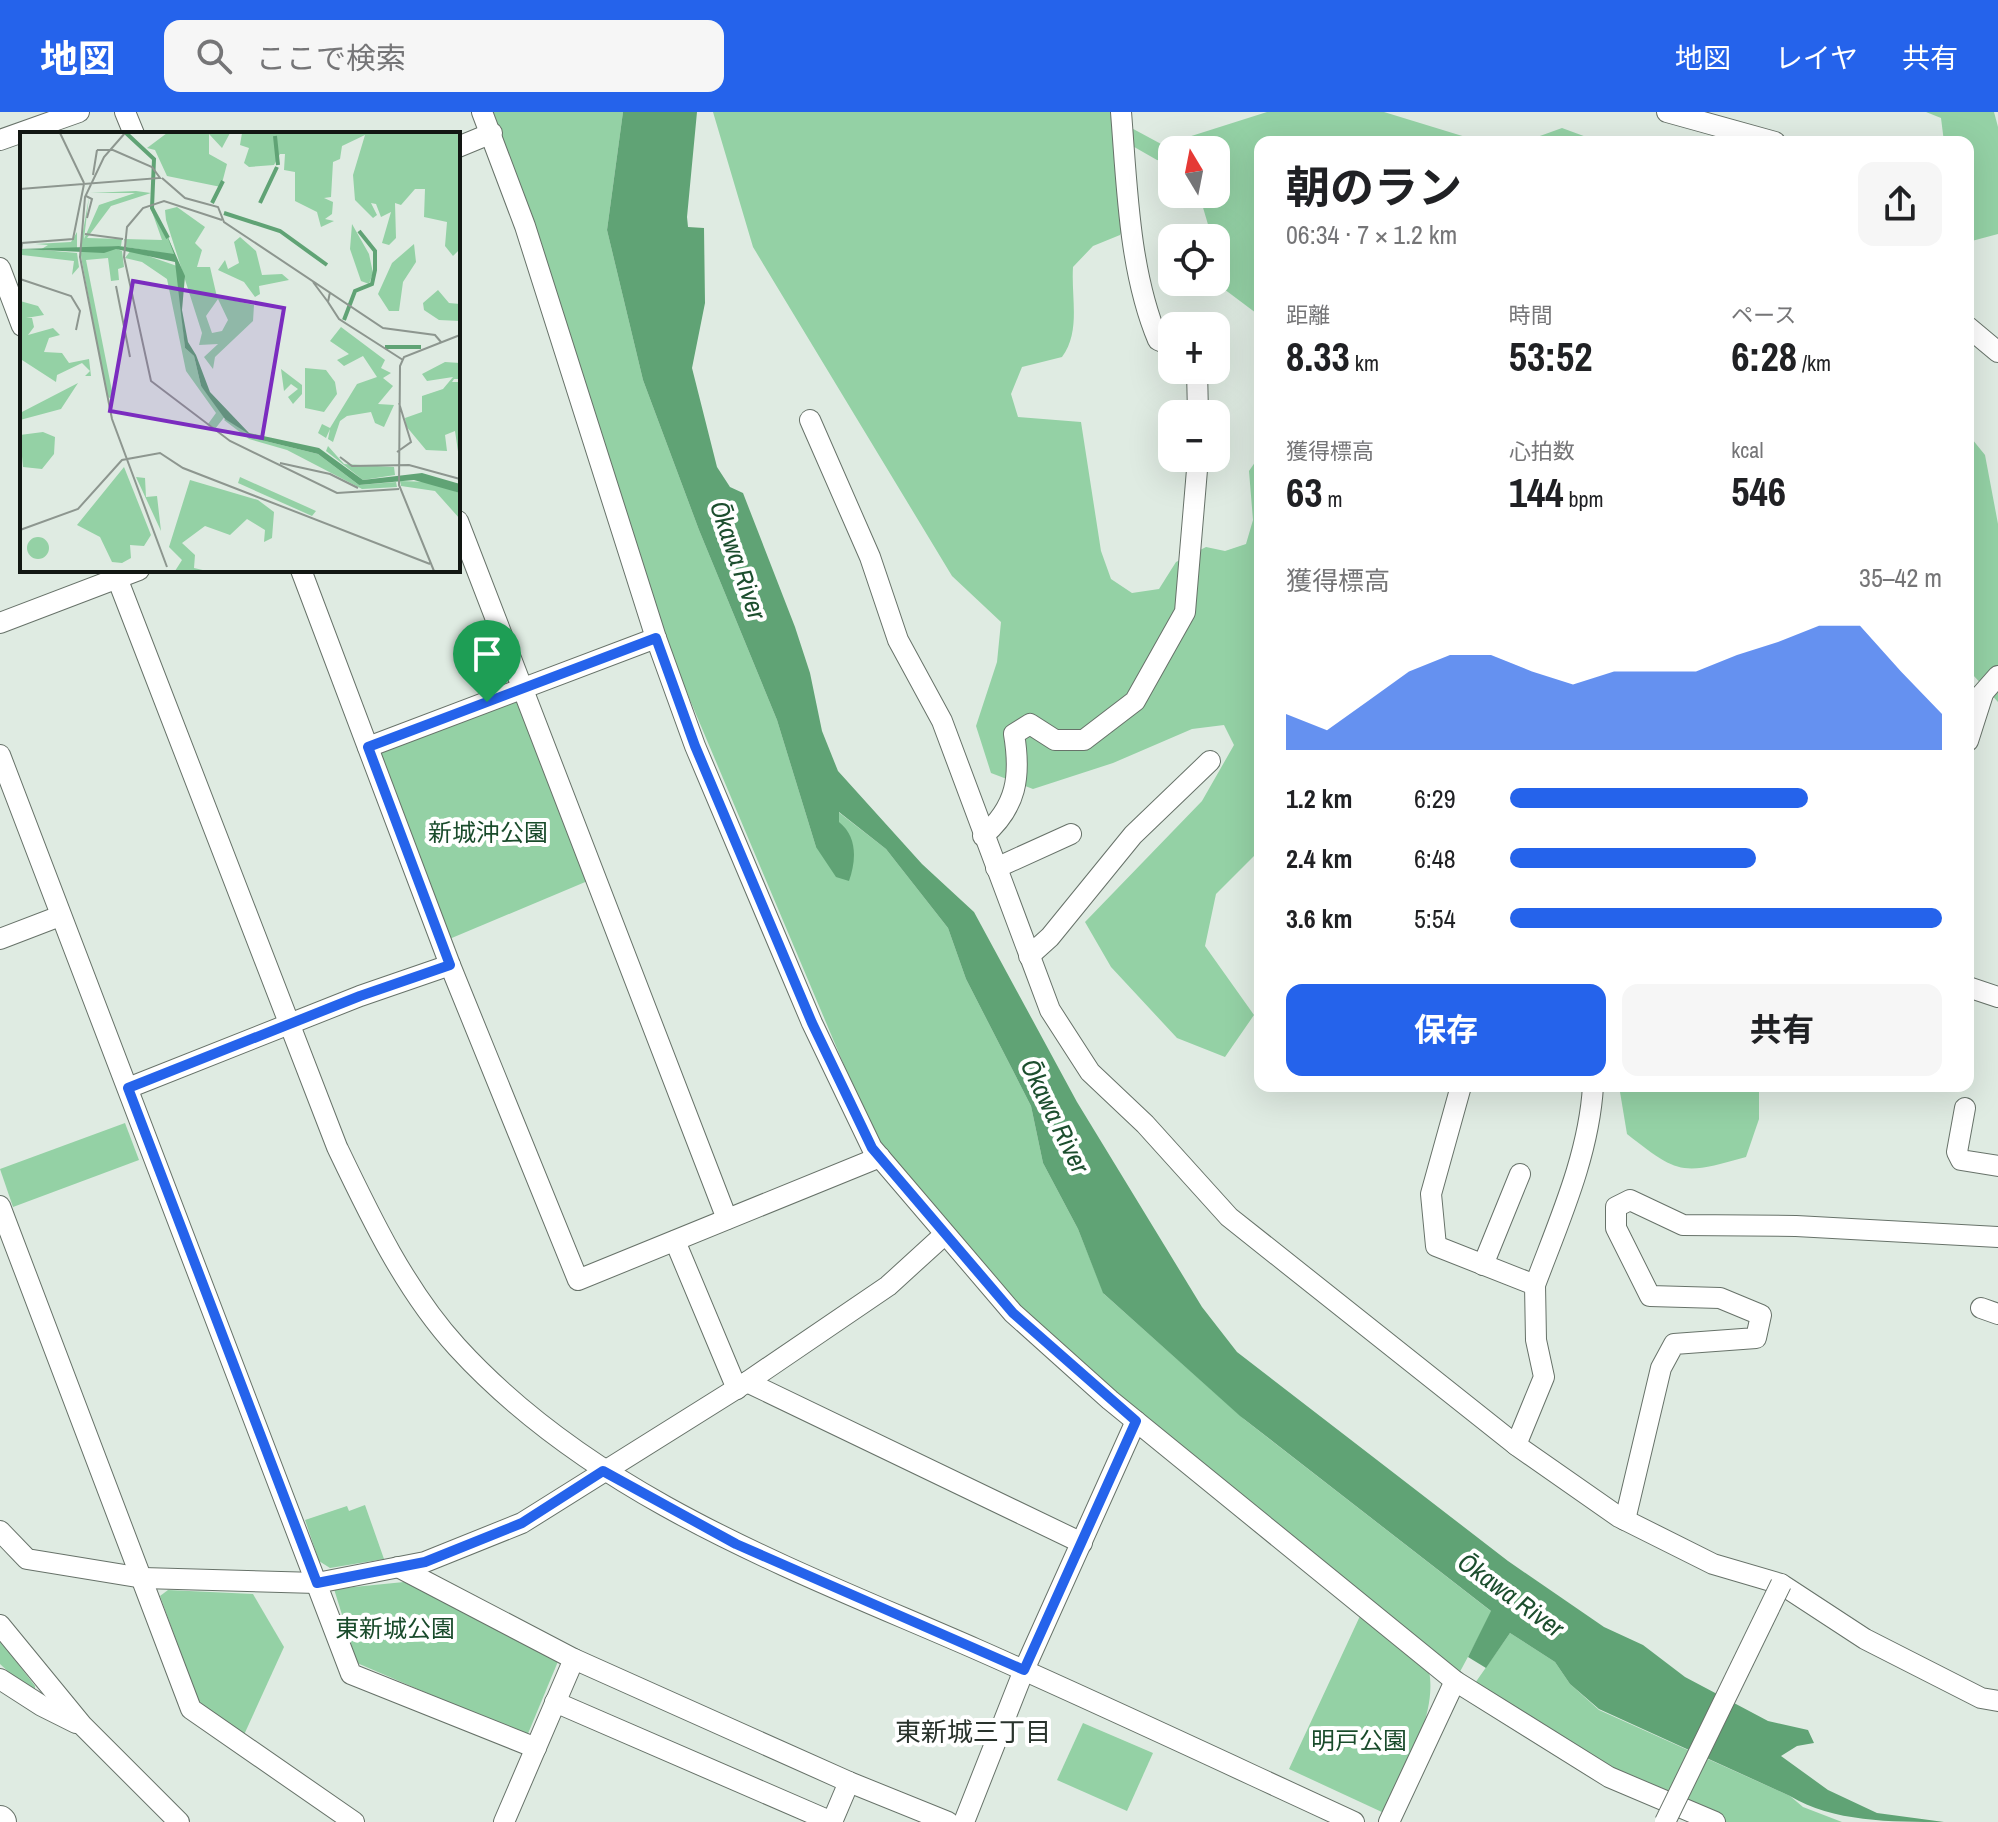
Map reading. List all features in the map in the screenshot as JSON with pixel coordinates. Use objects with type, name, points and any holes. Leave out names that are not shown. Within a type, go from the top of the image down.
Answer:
[{"type":"street","points":[[23,132],[79,112]]},
{"type":"street","points":[[125,112],[133,132]]},
{"type":"street","points":[[482,112],[525,226],[656,638],[695,746],[812,1023],[880,1157],[1013,1313],[1136,1421],[1455,1681],[1609,1777],[1715,1822]]},
{"type":"street","points":[[1121,112],[1137,255],[1151,323],[1158,340]]},
{"type":"street","points":[[1667,112],[1714,117],[1760,136]]},
{"type":"street","points":[[0,140],[20,133]]},
{"type":"street","points":[[460,146],[492,133]]},
{"type":"street","points":[[0,268],[20,321]]},
{"type":"street","points":[[1974,332],[1998,352]]},
{"type":"street","points":[[810,420],[870,557],[898,640],[942,721],[1050,1010],[1090,1072],[1145,1124],[1229,1217],[1516,1445],[1625,1520],[1713,1564],[1781,1584],[1865,1639],[1981,1698],[1998,1701]]},
{"type":"street","points":[[983,836],[1004,817],[1020,767],[1014,734],[1030,724],[1055,740],[1084,740],[1135,701],[1185,612],[1197,472]]},
{"type":"street","points":[[460,526],[727,1219]]},
{"type":"street","points":[[302,572],[450,965],[578,1280],[880,1157]]},
{"type":"street","points":[[0,623],[116,574],[288,1026],[375,1228],[455,1345],[518,1407],[603,1471],[736,1544],[1024,1670],[1354,1822]]},
{"type":"street","points":[[368,747],[656,638]]},
{"type":"street","points":[[1976,700],[1998,676]]},
{"type":"street","points":[[0,755],[351,1674],[536,1748]]},
{"type":"street","points":[[1029,956],[1050,937],[1133,835],[1210,761]]},
{"type":"street","points":[[996,868],[1071,834]]},
{"type":"street","points":[[0,939],[60,916]]},
{"type":"street","points":[[128,1088],[450,965]]},
{"type":"street","points":[[1974,989],[1998,997]]},
{"type":"street","points":[[1459,1092],[1431,1194],[1436,1246],[1535,1285]]},
{"type":"street","points":[[1516,1445],[1544,1377],[1536,1340],[1535,1285],[1568,1199],[1591,1118],[1593,1092]]},
{"type":"street","points":[[1965,1108],[1957,1152],[1961,1160],[1998,1166]]},
{"type":"street","points":[[1483,1265],[1520,1174]]},
{"type":"street","points":[[1625,1520],[1661,1368],[1674,1344],[1756,1338],[1761,1315],[1720,1298],[1650,1296],[1616,1228],[1616,1207],[1630,1200],[1683,1225],[1796,1226],[1998,1237]]},
{"type":"street","points":[[0,1206],[191,1709],[354,1822]]},
{"type":"street","points":[[0,1531],[27,1559],[143,1578],[317,1583],[425,1562],[522,1523],[742,1386],[888,1286],[944,1235]]},
{"type":"street","points":[[675,1241],[742,1386],[1082,1543]]},
{"type":"street","points":[[964,1822],[1024,1670],[1136,1421]]},
{"type":"street","points":[[398,1567],[574,1659],[849,1782],[948,1822]]},
{"type":"street","points":[[1665,1822],[1781,1584]]},
{"type":"street","points":[[0,1625],[82,1725],[179,1822]]},
{"type":"street","points":[[504,1822],[574,1659]]},
{"type":"street","points":[[0,1679],[42,1706],[82,1725]]},
{"type":"street","points":[[1389,1822],[1455,1681]]},
{"type":"street","points":[[555,1702],[832,1822],[849,1782]]},
{"type":"green space","points":[[490,112],[623,112],[607,230],[643,380],[699,530],[777,720],[816,847],[839,822],[837,811],[886,849],[948,928],[966,979],[1031,1106],[1043,1163],[1078,1229],[1104,1294],[1245,1420],[1492,1612],[1455,1681],[1011,1302],[876,1141],[663,636]]},
{"type":"green space","points":[[713,112],[1110,112],[1111,117],[1158,142],[1158,160],[1122,140],[1127,220],[1120,235],[1093,246],[1073,267],[1073,325],[1068,347],[1062,357],[1022,367],[1011,394],[1018,417],[1081,422],[1101,551],[1111,579],[1132,593],[1159,589],[1176,562],[1206,547],[1225,551],[1246,544],[1253,520],[1249,471],[1254,464],[1254,856],[1216,894],[1205,946],[1254,1015],[1225,1057],[1177,1038],[1111,967],[1085,922],[1202,801],[1234,745],[1224,725],[1192,729],[1113,763],[1033,789],[991,773],[976,726],[997,662],[1001,622],[952,576],[753,247]]},
{"type":"green space","points":[[1267,112],[1384,112],[1462,136],[1254,136],[1254,312],[1230,294],[1230,224],[1208,224],[1203,208],[1230,208],[1230,136],[1191,136]]},
{"type":"green space","points":[[1926,112],[1994,112],[1998,127],[1998,234],[1974,240],[1974,136],[1943,136],[1941,118]]},
{"type":"green space","points":[[1562,128],[1584,136],[1540,136]]},
{"type":"green space","points":[[1974,441],[1985,455],[1998,524],[1998,702],[1974,676]]},
{"type":"green space","name":"新城沖公園","points":[[518,700],[590,880],[447,940],[375,752]]},
{"type":"green space","points":[[1620,1092],[1759,1092],[1759,1119],[1746,1157],[1708,1167],[1682,1168],[1659,1157],[1627,1134]]},
{"type":"green space","points":[[125,1123],[139,1160],[13,1207],[0,1169]]},
{"type":"green space","points":[[365,1505],[384,1559],[330,1568],[319,1561],[305,1520],[347,1506],[349,1511]]},
{"type":"green space","name":"東新城公園","points":[[404,1582],[559,1659],[527,1736],[357,1663],[334,1589]]},
{"type":"green space","points":[[168,1590],[253,1594],[284,1647],[243,1737],[200,1706],[160,1596]]},
{"type":"green space","name":"明戸公園","points":[[1360,1616],[1429,1671],[1428,1707],[1417,1744],[1384,1813],[1289,1769]]},
{"type":"green space","points":[[1510,1633],[1555,1662],[1570,1684],[1599,1710],[1790,1796],[1803,1807],[1842,1822],[1715,1822],[1609,1777],[1473,1686]]},
{"type":"green space","points":[[0,1640],[35,1686],[35,1691],[29,1691],[0,1664]]},
{"type":"green space","points":[[1083,1723],[1153,1753],[1127,1811],[1057,1780]]},
{"type":"water","name":"Ōkawa River","points":[[623,112],[697,112],[687,217],[688,227],[704,228],[705,303],[692,368],[717,467],[730,487],[743,493],[795,627],[810,673],[822,731],[838,771],[922,864],[974,912],[1077,1102],[1202,1307],[1237,1352],[1508,1561],[1604,1627],[1643,1645],[1685,1677],[1768,1721],[1808,1730],[1814,1743],[1797,1746],[1781,1756],[1828,1790],[1877,1813],[1944,1822],[1863,1819],[1807,1805],[1599,1709],[1570,1684],[1555,1662],[1510,1633],[1486,1668],[1468,1657],[1491,1611],[1240,1416],[1103,1293],[1078,1229],[1043,1163],[1031,1106],[966,979],[948,928],[886,849],[839,812],[839,822],[850,835],[854,850],[849,881],[836,877],[816,847],[777,720],[699,530],[643,380],[607,230]]},
{"type":"district","name":"東新城三丁目","points":[[973,1732]]},
{"type":"route","points":[[656,638],[695,746],[812,1023],[872,1148],[1013,1313],[1136,1421],[1024,1670],[736,1544],[603,1471],[522,1523],[425,1562],[317,1583],[128,1088],[360,996],[450,965],[368,747],[487,702],[656,638]]}]
